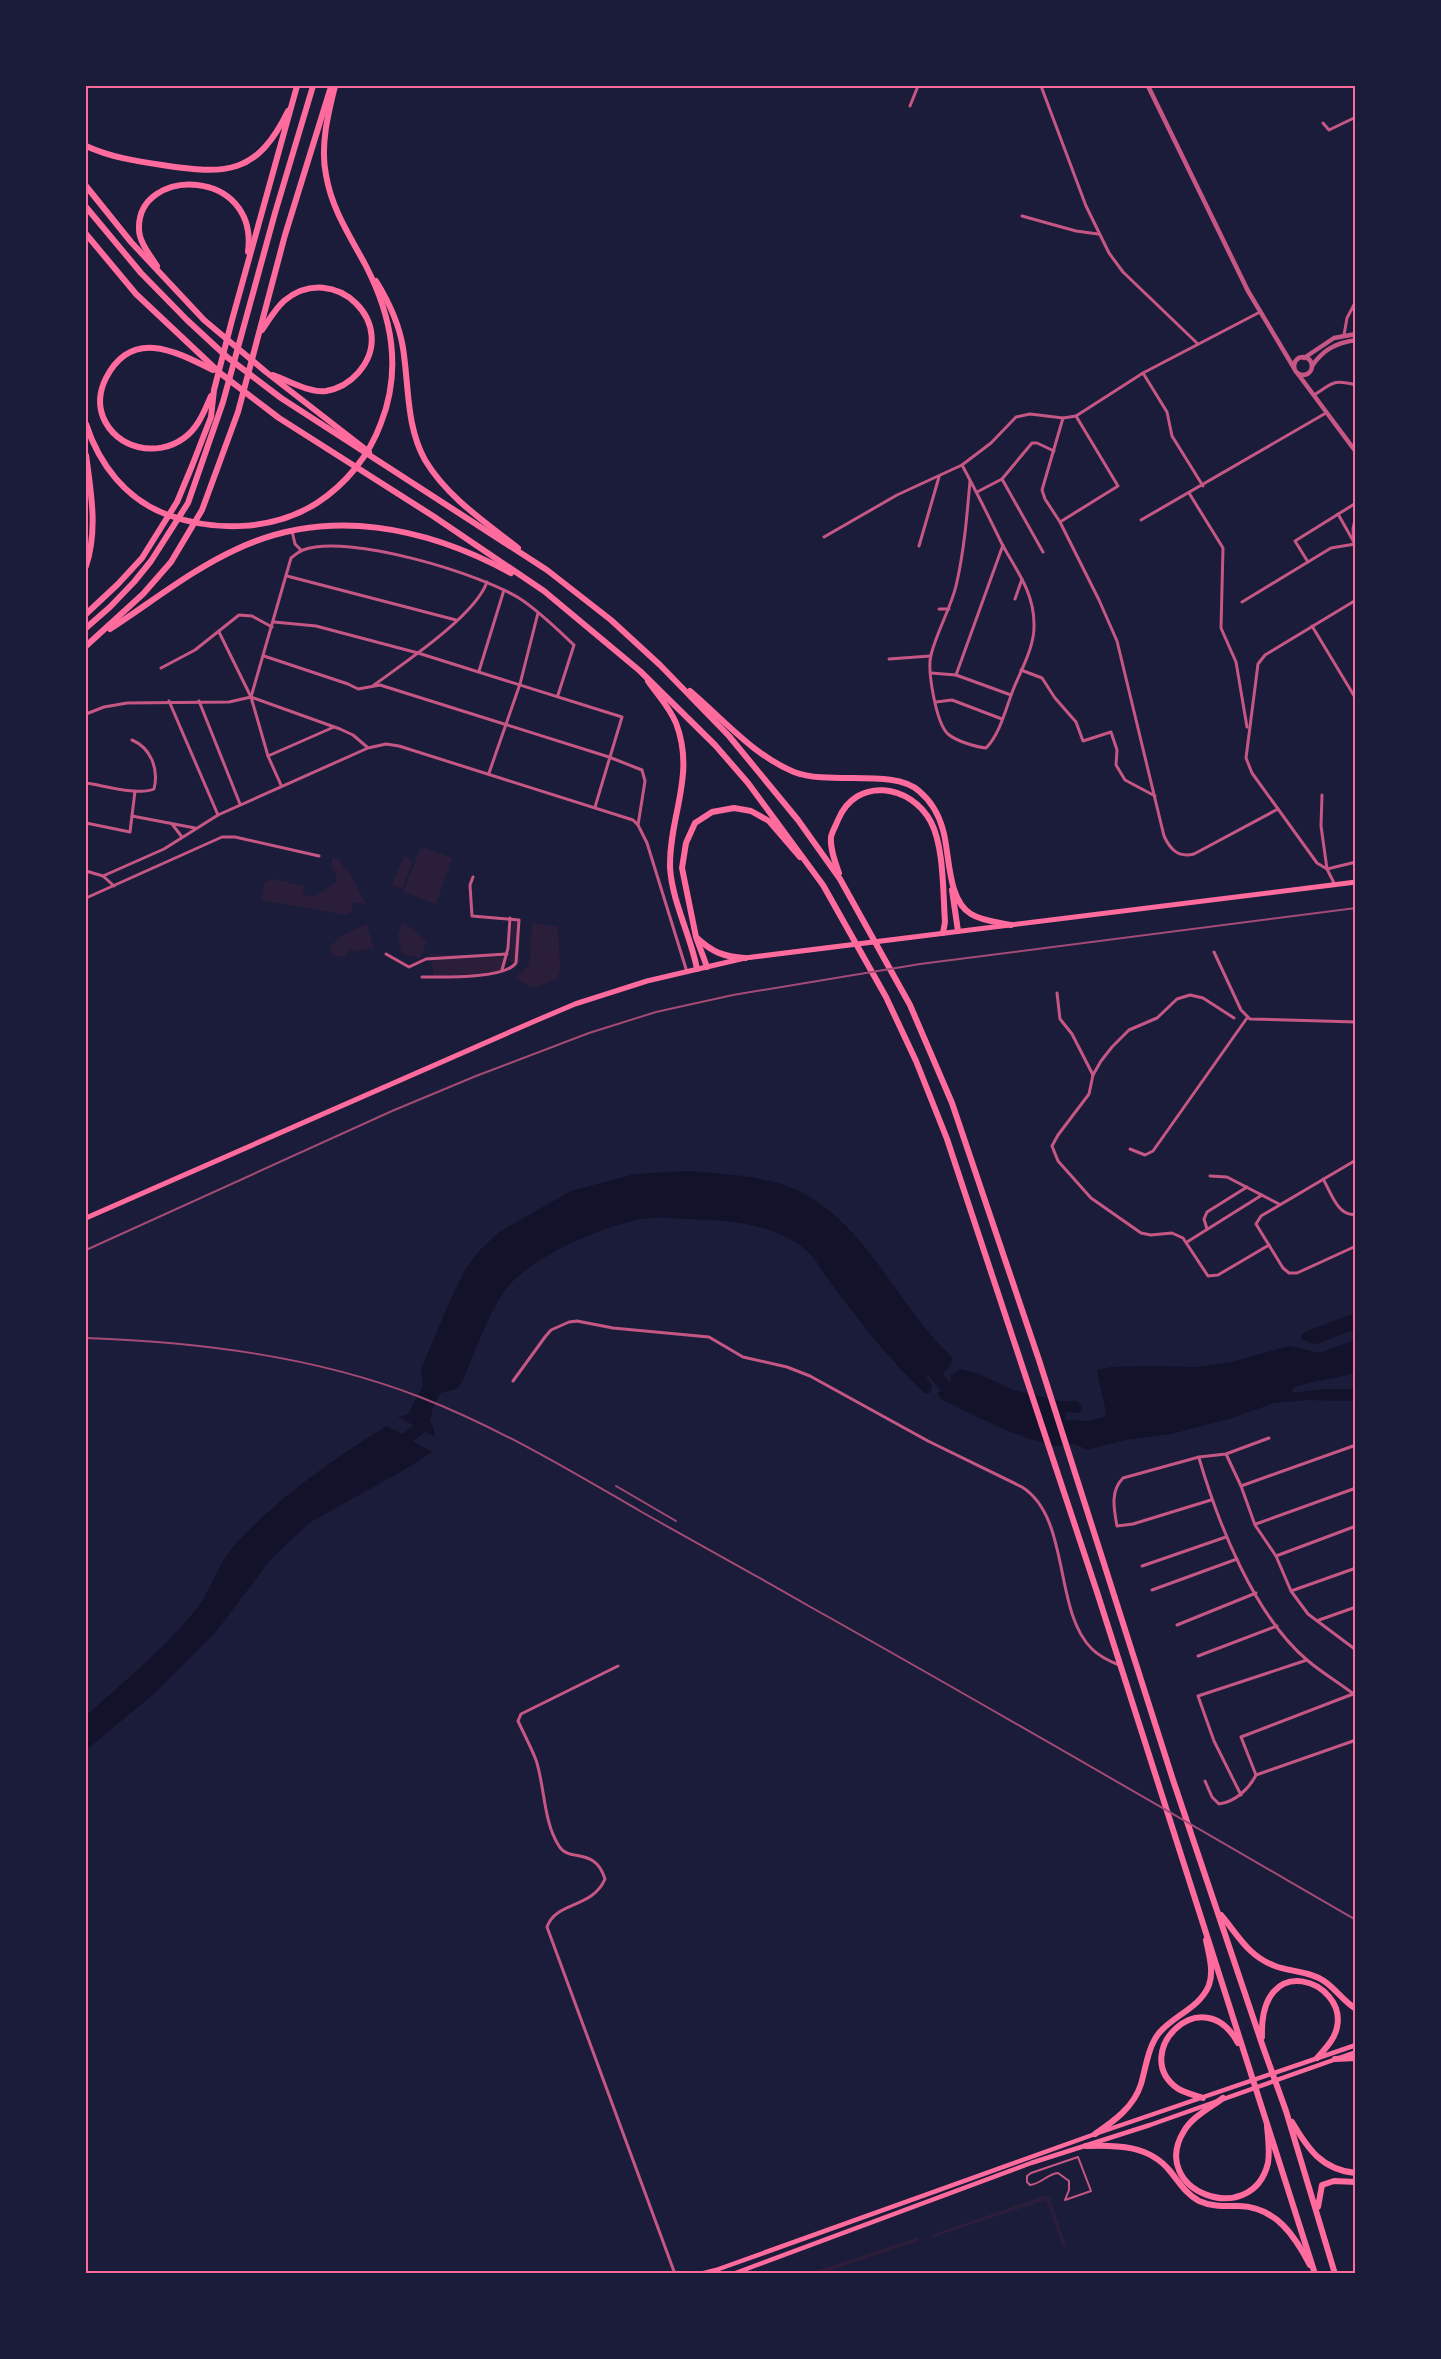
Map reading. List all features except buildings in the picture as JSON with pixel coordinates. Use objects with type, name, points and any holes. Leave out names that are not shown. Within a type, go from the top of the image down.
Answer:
[{"type":"highway","points":[[86,614],[142,558],[177,502],[211,417],[214,390],[232,320],[297,86]]},
{"type":"highway","points":[[86,628],[134,582],[188,503],[223,402],[275,213],[314,86]]},
{"type":"highway","points":[[333,86],[327,120],[325,174],[340,221],[388,301],[396,319],[403,347],[410,415],[424,459],[438,480],[466,507],[611,620],[766,757],[796,772],[821,778],[898,780],[918,790],[934,807],[943,830],[958,931]]},
{"type":"highway","points":[[86,646],[144,594],[171,562],[202,510],[238,412],[288,226],[333,86]]},
{"type":"highway","points":[[86,146],[128,161],[188,170],[226,169],[249,161],[271,142],[295,94]]},
{"type":"highway","points":[[86,186],[131,242],[204,320],[266,372],[403,478]]},
{"type":"highway","points":[[162,274],[142,241],[139,230],[141,216],[147,203],[158,191],[174,186],[210,188],[234,201],[248,223],[248,248],[240,293]]},
{"type":"highway","points":[[86,207],[141,273],[227,357],[281,398],[547,570]]},
{"type":"highway","points":[[86,234],[136,294],[220,373],[279,418],[434,516],[544,591],[640,671],[715,745],[748,783],[824,885],[876,978],[916,1061],[967,1198],[1097,1592],[1245,2056],[1267,2116],[1315,2274]]},
{"type":"highway","points":[[86,424],[92,444],[103,464],[121,485],[155,511],[187,522],[222,526],[258,524],[291,515],[314,505],[332,493],[359,464],[375,439],[391,393],[393,350],[386,312],[366,265]]},
{"type":"highway","points":[[258,336],[286,300],[312,288],[333,289],[348,296],[362,310],[371,332],[370,348],[364,365],[354,377],[340,386],[325,391],[308,389],[266,372]]},
{"type":"highway","points":[[214,390],[198,423],[184,438],[168,446],[153,449],[137,448],[123,441],[110,429],[103,416],[100,400],[103,386],[112,367],[126,354],[144,348],[165,348],[220,373]]},
{"type":"highway","points":[[86,455],[93,512],[90,552],[86,566]]},
{"type":"highway","points":[[92,641],[206,565],[237,548],[292,531],[339,525],[379,527],[411,532],[439,540],[484,559],[544,591]]},
{"type":"highway","points":[[660,664],[729,736],[798,820],[840,879],[910,1005],[952,1103],[1039,1360],[1173,1780],[1286,2111],[1318,2211],[1335,2274]]},
{"type":"highway","points":[[640,671],[675,721],[683,747],[683,784],[670,868],[697,969]]},
{"type":"highway","points":[[840,879],[832,852],[831,836],[848,803],[862,793],[881,790],[897,792],[912,799],[923,809],[932,824],[939,848],[945,922],[943,933]]},
{"type":"highway","points":[[706,967],[696,937],[682,868],[686,843],[695,824],[712,812],[734,808],[752,811],[768,821],[824,885]]},
{"type":"highway","points":[[949,871],[960,902],[968,913],[975,917],[1011,925]]},
{"type":"highway","points":[[696,937],[709,949],[726,957],[745,958]]},
{"type":"highway","points":[[1095,2134],[1118,2118],[1135,2098],[1141,2085],[1150,2050],[1160,2032],[1197,2002],[1207,1990],[1210,1983],[1211,1966],[1199,1907]]},
{"type":"highway","points":[[1218,1912],[1246,1948],[1256,1957],[1276,1966],[1323,1980],[1344,2002],[1356,2009]]},
{"type":"highway","points":[[1263,2047],[1262,2020],[1271,1994],[1279,1985],[1286,1982],[1307,1982],[1328,1995],[1338,2013],[1334,2036],[1317,2058]]},
{"type":"highway","points":[[1203,2098],[1176,2087],[1164,2070],[1161,2061],[1162,2052],[1174,2029],[1191,2020],[1216,2019],[1230,2030],[1245,2056]]},
{"type":"highway","points":[[1335,2059],[1356,2058]]},
{"type":"highway","points":[[1223,2098],[1192,2121],[1183,2131],[1179,2142],[1177,2158],[1181,2174],[1191,2187],[1201,2194],[1231,2198],[1257,2184],[1266,2169],[1269,2158],[1267,2116]]},
{"type":"highway","points":[[1286,2111],[1313,2154],[1331,2167],[1356,2173]]},
{"type":"highway","points":[[1086,2146],[1113,2145],[1140,2150],[1158,2159],[1187,2193],[1198,2200],[1214,2206],[1247,2206],[1269,2215],[1286,2226],[1294,2236],[1315,2274]]},
{"type":"highway","points":[[1318,2211],[1322,2185],[1334,2181],[1356,2182]]},
{"type":"main road","points":[[86,1218],[535,1021],[607,994],[697,969],[745,958],[1356,882]]},
{"type":"main road","points":[[704,2273],[904,2204],[1095,2134],[1356,2045]]},
{"type":"main road","points":[[733,2274],[1031,2163],[1356,2052]]},
{"type":"street","points":[[910,106],[918,86]]},
{"type":"street","points":[[1041,86],[1098,234],[1114,262],[1198,344]]},
{"type":"street","points":[[1148,86],[1260,312],[1298,374],[1356,452]]},
{"type":"street","points":[[1323,123],[1329,130],[1356,117]]},
{"type":"street","points":[[1022,216],[1076,231],[1098,234]]},
{"type":"street","points":[[1344,335],[1347,318],[1356,301]]},
{"type":"street","points":[[824,537],[897,495],[962,465],[991,443],[1016,417],[1030,414],[1064,418],[1076,416],[1143,372],[1260,312]]},
{"type":"street","points":[[1294,368],[1301,358],[1334,338],[1356,334]]},
{"type":"street","points":[[1298,374],[1306,375],[1320,354],[1328,348],[1356,340]]},
{"type":"street","points":[[1286,354],[1309,360],[1311,368],[1309,388]]},
{"type":"street","points":[[1143,372],[1167,412],[1172,436],[1203,486]]},
{"type":"street","points":[[1314,395],[1333,382],[1341,381],[1356,385]]},
{"type":"street","points":[[1141,520],[1326,414]]},
{"type":"street","points":[[1060,522],[1118,486],[1076,416]]},
{"type":"street","points":[[1064,418],[1042,490],[1117,640],[1164,836],[1169,846],[1181,855],[1194,854],[1278,809]]},
{"type":"street","points":[[977,492],[1002,479],[1032,443],[1054,451]]},
{"type":"street","points":[[962,465],[977,492],[1002,545],[1023,578],[1033,608],[1032,642],[1002,719],[990,745],[986,748],[951,736],[942,726],[936,702],[930,656],[949,609],[962,555],[970,481]]},
{"type":"street","points":[[919,546],[939,477]]},
{"type":"street","points":[[1002,479],[1043,552]]},
{"type":"street","points":[[1189,493],[1223,548],[1221,628],[1236,662],[1248,732]]},
{"type":"street","points":[[1308,562],[1295,541],[1356,503]]},
{"type":"street","points":[[1338,514],[1355,545]]},
{"type":"street","points":[[1355,545],[1353,529],[1356,514]]},
{"type":"street","points":[[292,531],[295,544],[301,550]]},
{"type":"street","points":[[956,675],[1002,545]]},
{"type":"street","points":[[1242,602],[1331,548],[1355,545]]},
{"type":"street","points":[[251,697],[291,558],[301,550],[319,546],[357,548],[449,568],[487,582],[522,600],[574,645],[558,695]]},
{"type":"street","points":[[287,576],[456,620]]},
{"type":"street","points":[[1015,599],[1023,578]]},
{"type":"street","points":[[371,687],[418,653],[476,603],[487,582]]},
{"type":"street","points":[[479,671],[504,590]]},
{"type":"street","points":[[1356,600],[1265,655],[1258,664],[1248,732],[1247,764],[1317,863],[1327,869],[1356,862]]},
{"type":"street","points":[[939,609],[949,609]]},
{"type":"street","points":[[489,773],[520,684],[538,613]]},
{"type":"street","points":[[161,668],[195,650],[239,615],[252,616],[272,627]]},
{"type":"street","points":[[274,622],[316,626],[418,653],[558,695],[622,717],[595,807]]},
{"type":"street","points":[[1312,627],[1356,699]]},
{"type":"street","points":[[219,632],[251,697],[268,756],[281,785]]},
{"type":"street","points":[[264,656],[358,689],[380,685],[609,757],[642,770],[645,781],[638,825]]},
{"type":"street","points":[[889,659],[930,656]]},
{"type":"street","points":[[1021,670],[1042,678],[1055,698],[1076,722],[1083,741],[1111,732],[1117,750],[1116,765],[1125,780],[1155,795]]},
{"type":"street","points":[[931,672],[956,675],[1011,695]]},
{"type":"street","points":[[86,714],[104,707],[127,703],[229,702],[251,697],[353,735],[368,748]]},
{"type":"street","points":[[936,702],[952,700],[1002,719]]},
{"type":"street","points":[[169,701],[218,815]]},
{"type":"street","points":[[199,701],[240,804]]},
{"type":"street","points":[[268,756],[334,727]]},
{"type":"street","points":[[86,783],[135,791],[154,789],[156,771],[147,750],[132,740]]},
{"type":"street","points":[[103,876],[147,857],[218,815],[281,785],[368,748],[386,744],[399,746],[622,815],[638,825],[648,843],[687,972]]},
{"type":"street","points":[[86,823],[130,832],[135,791]]},
{"type":"street","points":[[1322,795],[1321,826],[1327,869],[1335,885]]},
{"type":"street","points":[[132,816],[195,828]]},
{"type":"street","points":[[171,823],[182,837]]},
{"type":"street","points":[[86,898],[228,836],[319,855]]},
{"type":"street","points":[[86,871],[103,876],[114,886]]},
{"type":"street","points":[[422,976],[490,975],[514,966],[518,955],[519,920],[472,916],[470,885],[473,877]]},
{"type":"street","points":[[502,970],[507,954],[510,918]]},
{"type":"street","points":[[1214,952],[1247,1018],[1356,1022]]},
{"type":"street","points":[[386,954],[409,967],[426,959],[507,954]]},
{"type":"street","points":[[1057,993],[1060,1019],[1072,1034],[1093,1075]]},
{"type":"street","points":[[1234,1018],[1203,998],[1196,995],[1183,996],[1157,1018],[1125,1033],[1112,1047],[1093,1075],[1089,1094],[1052,1146],[1055,1156],[1086,1195],[1141,1233],[1151,1235],[1172,1233],[1180,1236],[1187,1242],[1206,1274],[1213,1277],[1269,1245]]},
{"type":"street","points":[[1131,1149],[1145,1155],[1153,1151],[1247,1018]]},
{"type":"street","points":[[1356,1160],[1280,1204],[1256,1221],[1285,1271],[1292,1274],[1356,1246]]},
{"type":"street","points":[[1210,1176],[1227,1177],[1280,1204]]},
{"type":"street","points":[[1323,1179],[1341,1211],[1346,1215],[1356,1214]]},
{"type":"street","points":[[1207,1229],[1204,1219],[1207,1212],[1247,1187]]},
{"type":"street","points":[[1187,1242],[1262,1195]]},
{"type":"street","points":[[513,1381],[551,1330],[577,1321],[613,1328],[709,1336],[743,1357],[787,1366],[810,1376],[928,1441],[1032,1494],[1048,1524],[1074,1618],[1081,1633],[1090,1648],[1119,1665]]},
{"type":"street","points":[[1211,1500],[1133,1524],[1117,1526],[1113,1501],[1118,1483],[1123,1478],[1199,1457],[1226,1454],[1269,1438]]},
{"type":"street","points":[[1241,1486],[1356,1445]]},
{"type":"street","points":[[1226,1454],[1255,1524],[1276,1556],[1291,1591],[1308,1614],[1355,1648]]},
{"type":"street","points":[[1199,1457],[1211,1500],[1226,1537],[1256,1593],[1290,1643],[1307,1660],[1354,1695]]},
{"type":"street","points":[[1255,1524],[1356,1488]]},
{"type":"street","points":[[1276,1556],[1356,1526]]},
{"type":"street","points":[[1142,1566],[1226,1537]]},
{"type":"street","points":[[1152,1590],[1237,1559]]},
{"type":"street","points":[[1291,1591],[1356,1568]]},
{"type":"street","points":[[1177,1625],[1256,1593]]},
{"type":"street","points":[[1319,1620],[1356,1606]]},
{"type":"street","points":[[1198,1656],[1278,1626]]},
{"type":"street","points":[[1241,1795],[1214,1741],[1198,1696],[1307,1660]]},
{"type":"street","points":[[618,1666],[521,1714],[518,1721],[536,1760],[554,1837],[561,1849],[572,1854],[586,1856],[596,1863],[605,1879],[600,1890],[593,1896],[558,1912],[550,1920],[547,1928],[675,2274]]},
{"type":"street","points":[[1256,1776],[1241,1737],[1354,1695]]},
{"type":"street","points":[[1205,1781],[1212,1797],[1219,1804],[1226,1803],[1241,1795],[1252,1784],[1256,1776],[1356,1740]]},
{"type":"street","points":[[1078,2157],[1091,2192],[1065,2200],[1070,2184],[1064,2176],[1050,2174],[1038,2184],[1031,2185],[1027,2182],[1028,2174],[1078,2157]]},
{"type":"shaded area","points":[[421,847],[452,858],[436,904],[403,892]]},
{"type":"shaded area","points":[[404,856],[413,861],[402,889],[392,884]]},
{"type":"shaded area","points":[[332,857],[340,860],[344,868],[347,868],[366,904],[352,902],[352,911],[345,915],[261,900],[265,882],[273,879],[304,886],[303,894],[318,895],[336,883],[336,873],[331,869]]},
{"type":"shaded area","points":[[512,921],[519,922],[520,962],[510,962]]},
{"type":"shaded area","points":[[403,922],[427,941],[420,958],[402,954],[398,936]]},
{"type":"shaded area","points":[[532,923],[558,927],[560,968],[557,979],[533,988],[515,979],[529,965]]},
{"type":"shaded area","points":[[367,924],[374,948],[357,952],[350,950],[345,957],[333,956],[330,947],[341,936]]},
{"type":"shaded area","points":[[430,954],[505,957],[504,971],[434,977]]},
{"type":"shaded area","points":[[689,1171],[749,1177],[784,1185],[812,1198],[835,1216],[857,1237],[931,1336],[952,1357],[950,1366],[937,1377],[932,1371],[926,1376],[932,1385],[930,1393],[925,1393],[888,1355],[865,1328],[814,1258],[793,1241],[779,1233],[748,1224],[657,1217],[632,1221],[594,1233],[555,1251],[522,1273],[510,1284],[496,1304],[462,1382],[456,1389],[440,1393],[429,1417],[434,1436],[398,1417],[408,1414],[423,1386],[421,1369],[466,1268],[499,1232],[571,1191],[635,1174]]},
{"type":"shaded area","points":[[1355,1313],[1355,1329],[1317,1344],[1301,1338],[1305,1332]]},
{"type":"shaded area","points":[[1355,1340],[1355,1373],[1294,1387],[1292,1391],[1294,1393],[1323,1389],[1355,1389],[1355,1401],[1307,1400],[1274,1403],[1232,1418],[1171,1434],[1125,1440],[1086,1450],[1072,1444],[1056,1446],[1022,1436],[941,1399],[937,1393],[950,1386],[951,1375],[960,1369],[977,1373],[1013,1390],[1060,1401],[1077,1401],[1082,1405],[1080,1413],[1066,1412],[1065,1420],[1087,1421],[1104,1417],[1106,1412],[1097,1370],[1112,1367],[1197,1367],[1231,1362],[1289,1346],[1320,1353]]},
{"type":"shaded area","points":[[387,1426],[432,1452],[309,1523],[271,1559],[215,1633],[155,1693],[86,1750],[86,1716],[142,1666],[182,1626],[200,1604],[234,1546],[268,1512],[306,1481]]},
{"type":"shaded area","points":[[1046,2195],[1050,2198],[1066,2246],[1063,2247],[1046,2200],[934,2237],[931,2235]]},
{"type":"shaded area","points":[[918,2237],[919,2241],[823,2273],[810,2273]]},
{"type":"waterway","points":[[924,1360],[947,1389],[959,1398]]},
{"type":"waterway","points":[[396,1446],[419,1429],[426,1413]]},
{"type":"railway","points":[[86,1250],[392,1111],[589,1033],[656,1012],[733,995],[920,964],[1356,908]]},
{"type":"railway","points":[[86,1338],[171,1343],[297,1361],[380,1383],[449,1409],[559,1464],[1082,1761],[1356,1920]]},
{"type":"railway","points":[[616,1486],[676,1521]]}]
